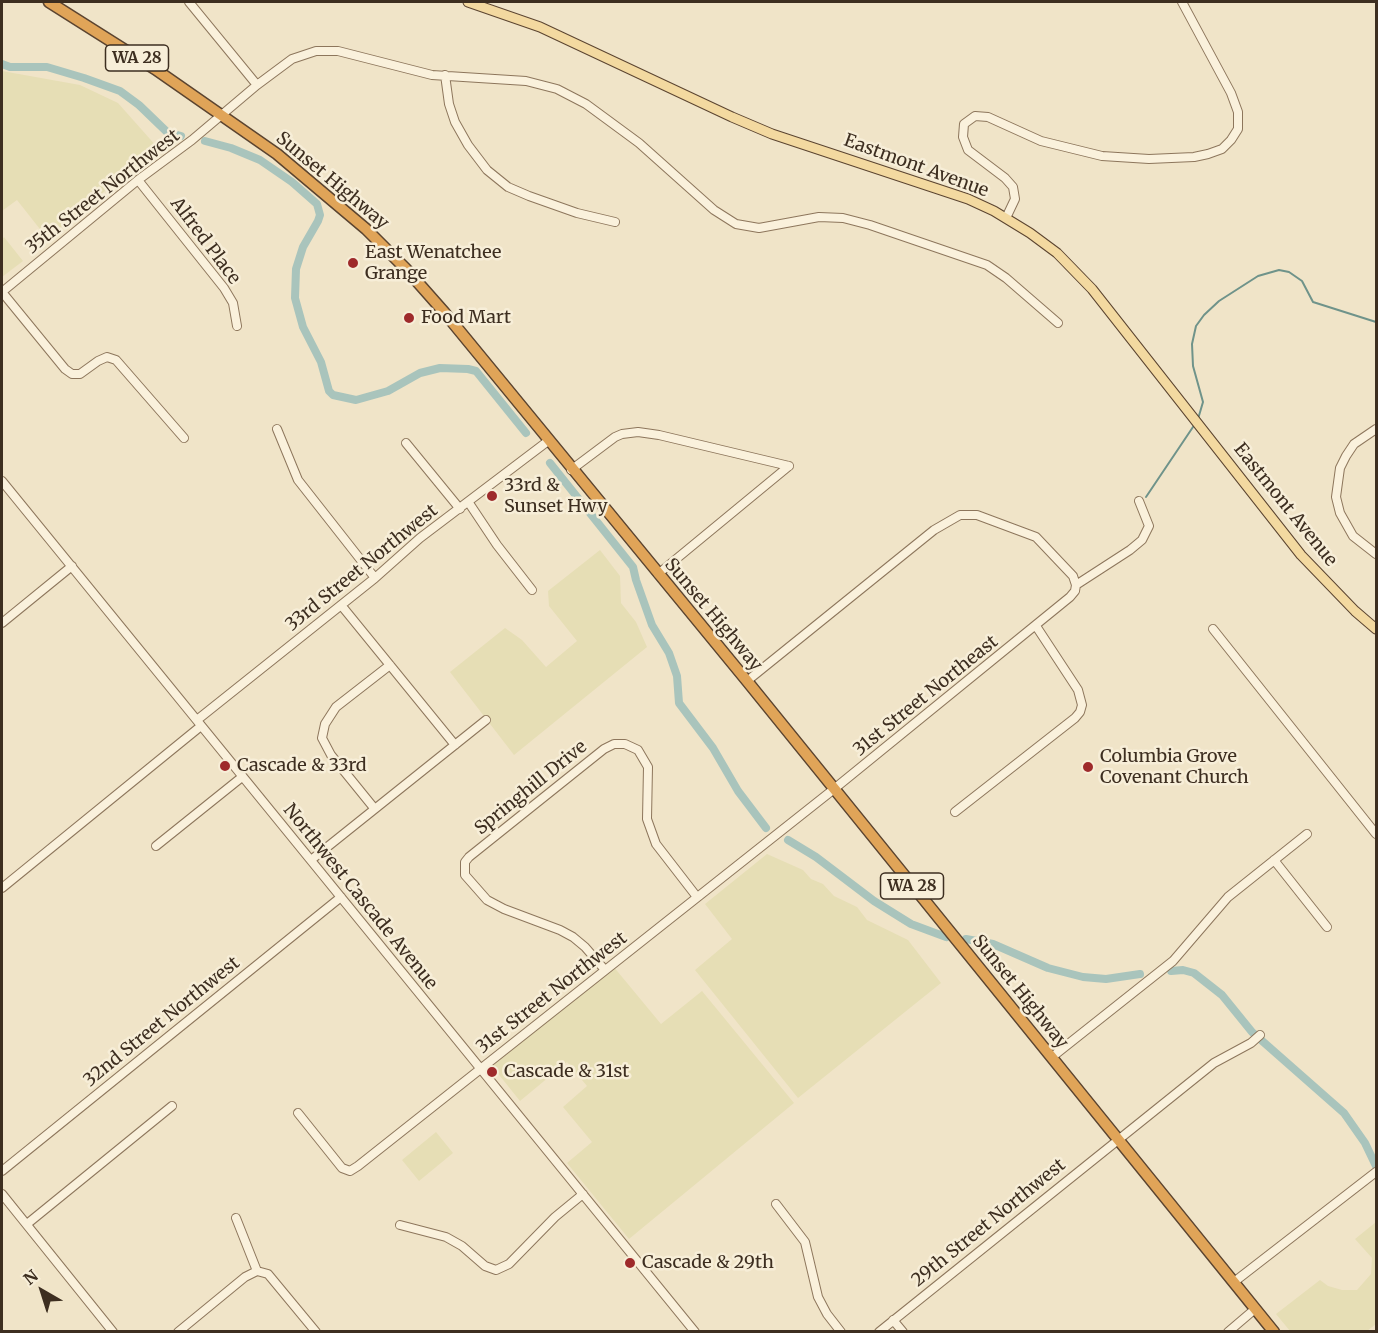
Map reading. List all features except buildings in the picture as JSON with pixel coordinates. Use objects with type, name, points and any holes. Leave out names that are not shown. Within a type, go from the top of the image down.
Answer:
[{"type":"highway","name":"Sunset Highway","points":[[50,2],[223,115],[277,154],[366,229],[426,291],[747,681],[1274,1332]]},
{"type":"main road","name":"Eastmont Avenue","points":[[468,2],[540,27],[772,134],[955,194],[1006,218],[1043,242],[1081,276],[1312,567],[1355,611],[1377,629]]},
{"type":"street","points":[[189,2],[257,86]]},
{"type":"street","points":[[1006,218],[1016,199],[1014,187],[968,150],[963,137],[964,124],[975,116],[988,117],[1041,141],[1102,156],[1149,159],[1194,157],[1222,149],[1231,140],[1238,129],[1238,112],[1231,93],[1182,2]]},
{"type":"street","name":"35th Street Northwest","points":[[2,292],[138,180],[292,59],[316,51],[338,51],[399,68],[445,75],[526,81],[557,89],[586,104],[639,143],[714,210],[736,224],[759,228],[819,217],[843,218],[870,225],[987,265],[1058,322]]},
{"type":"street","points":[[445,75],[449,104],[455,122],[468,145],[487,170],[508,187],[529,196],[577,213],[615,222]]},
{"type":"street","name":"Alfred Place","points":[[138,180],[224,288],[232,303],[237,326]]},
{"type":"street","points":[[2,292],[65,369],[72,374],[80,374],[107,357],[116,360],[184,438]]},
{"type":"street","points":[[277,429],[298,480],[375,578]]},
{"type":"street","points":[[1377,429],[1354,444],[1346,456],[1340,468],[1336,497],[1340,513],[1353,537],[1377,554]]},
{"type":"street","points":[[572,470],[615,437],[638,432],[789,466],[658,574]]},
{"type":"street","name":"33rd Street Northwest","points":[[2,888],[420,538],[548,441]]},
{"type":"street","points":[[406,443],[460,508]]},
{"type":"street","name":"Northwest Cascade Avenue","points":[[2,481],[694,1332]]},
{"type":"street","name":"31st Street Northeast","points":[[834,789],[1036,626],[1070,597],[1076,585],[1142,540],[1149,526],[1139,501]]},
{"type":"street","points":[[469,502],[497,545],[532,590]]},
{"type":"street","points":[[747,681],[934,530],[960,515],[977,515],[1036,537],[1073,576],[1076,585]]},
{"type":"street","points":[[2,623],[72,566]]},
{"type":"street","points":[[341,605],[455,745]]},
{"type":"street","points":[[955,812],[1080,712],[1082,705],[1078,690],[1036,626]]},
{"type":"street","points":[[1213,629],[1377,834]]},
{"type":"street","points":[[374,808],[331,756],[322,738],[325,724],[336,707],[390,665]]},
{"type":"street","points":[[310,860],[486,720]]},
{"type":"street","name":"Springhill Drive","points":[[605,970],[592,954],[560,930],[504,909],[487,900],[465,874],[465,862],[469,857],[604,748],[614,744],[625,744],[638,750],[648,767],[647,819],[656,844],[697,897]]},
{"type":"street","points":[[156,846],[242,777]]},
{"type":"street","name":"31st Street Northwest","points":[[298,1113],[342,1168],[350,1171],[834,789]]},
{"type":"street","points":[[1052,1057],[1179,955],[1228,897],[1307,834]]},
{"type":"street","points":[[1274,860],[1327,927]]},
{"type":"street","name":"32nd Street Northwest","points":[[2,1170],[341,897]]},
{"type":"street","name":"29th Street Northwest","points":[[879,1332],[1214,1063],[1251,1043],[1260,1035]]},
{"type":"street","points":[[27,1224],[172,1106]]},
{"type":"street","points":[[1234,1282],[1377,1172]]},
{"type":"street","points":[[2,1194],[113,1332]]},
{"type":"street","points":[[400,1225],[446,1237],[462,1246],[485,1266],[496,1270],[509,1264],[555,1217],[583,1194]]},
{"type":"street","points":[[776,1204],[805,1242],[821,1304],[841,1332]]},
{"type":"street","points":[[236,1218],[257,1270],[268,1274],[316,1332]]},
{"type":"street","points":[[178,1332],[245,1277],[257,1270]]},
{"type":"street","points":[[1228,1332],[1255,1309]]},
{"type":"street","points":[[893,1320],[903,1332]]},
{"type":"shaded area","points":[[2,71],[80,85],[118,103],[158,148],[47,238],[17,200],[2,211]]},
{"type":"shaded area","points":[[4,237],[23,261],[2,277],[2,240]]},
{"type":"shaded area","points":[[600,550],[620,576],[621,603],[636,622],[647,647],[514,755],[450,672],[505,628],[522,640],[546,667],[577,641],[549,606],[548,591]]},
{"type":"shaded area","points":[[767,854],[803,870],[811,879],[823,884],[834,896],[857,907],[867,920],[908,940],[941,983],[798,1098],[695,970],[732,939],[705,904]]},
{"type":"shaded area","points":[[613,966],[661,1024],[702,991],[794,1103],[629,1239],[567,1163],[592,1142],[563,1107],[587,1086],[567,1062],[520,1101],[492,1066]]},
{"type":"shaded area","points":[[436,1132],[453,1153],[419,1181],[402,1160]]},
{"type":"shaded area","points":[[1376,1222],[1376,1324],[1367,1331],[1290,1331],[1276,1314],[1320,1280],[1328,1286],[1342,1290],[1357,1290],[1371,1274],[1372,1258],[1355,1239]]},
{"type":"waterway","points":[[2,64],[10,67],[47,67],[120,91],[139,105],[167,132],[181,136]]},
{"type":"waterway","points":[[205,141],[231,148],[260,160],[292,182],[317,204],[320,215],[303,247],[296,269],[295,298],[303,327],[321,362],[329,391],[333,395],[356,400],[388,391],[420,373],[440,368],[468,369],[476,371],[526,433]]},
{"type":"waterway","points":[[1198,419],[1203,402],[1193,366],[1192,344],[1196,326],[1219,301],[1258,276],[1279,270],[1289,272],[1302,281],[1313,302],[1376,322]]},
{"type":"waterway","points":[[1146,497],[1195,424]]},
{"type":"waterway","points":[[550,463],[633,567],[652,625],[669,653],[677,676],[679,703],[713,748],[738,791],[766,828]]},
{"type":"waterway","points":[[788,840],[816,857],[874,901],[911,924],[946,937]]},
{"type":"waterway","points":[[966,939],[993,944],[1048,968],[1083,977],[1106,979],[1140,974]]},
{"type":"waterway","points":[[1171,971],[1183,970],[1194,973],[1222,995],[1252,1032],[1344,1113],[1365,1143],[1376,1166]]},
{"type":"place","name":"East Wenatchee Grange","points":[[353,263]]},
{"type":"place","name":"Food Mart","points":[[409,318]]},
{"type":"place","name":"33rd & Sunset Hwy","points":[[492,496]]},
{"type":"place","name":"Cascade & 33rd","points":[[225,766]]},
{"type":"place","name":"Columbia Grove Covenant Church","points":[[1088,767]]},
{"type":"place","name":"Cascade & 31st","points":[[492,1072]]},
{"type":"place","name":"Cascade & 29th","points":[[630,1263]]}]
